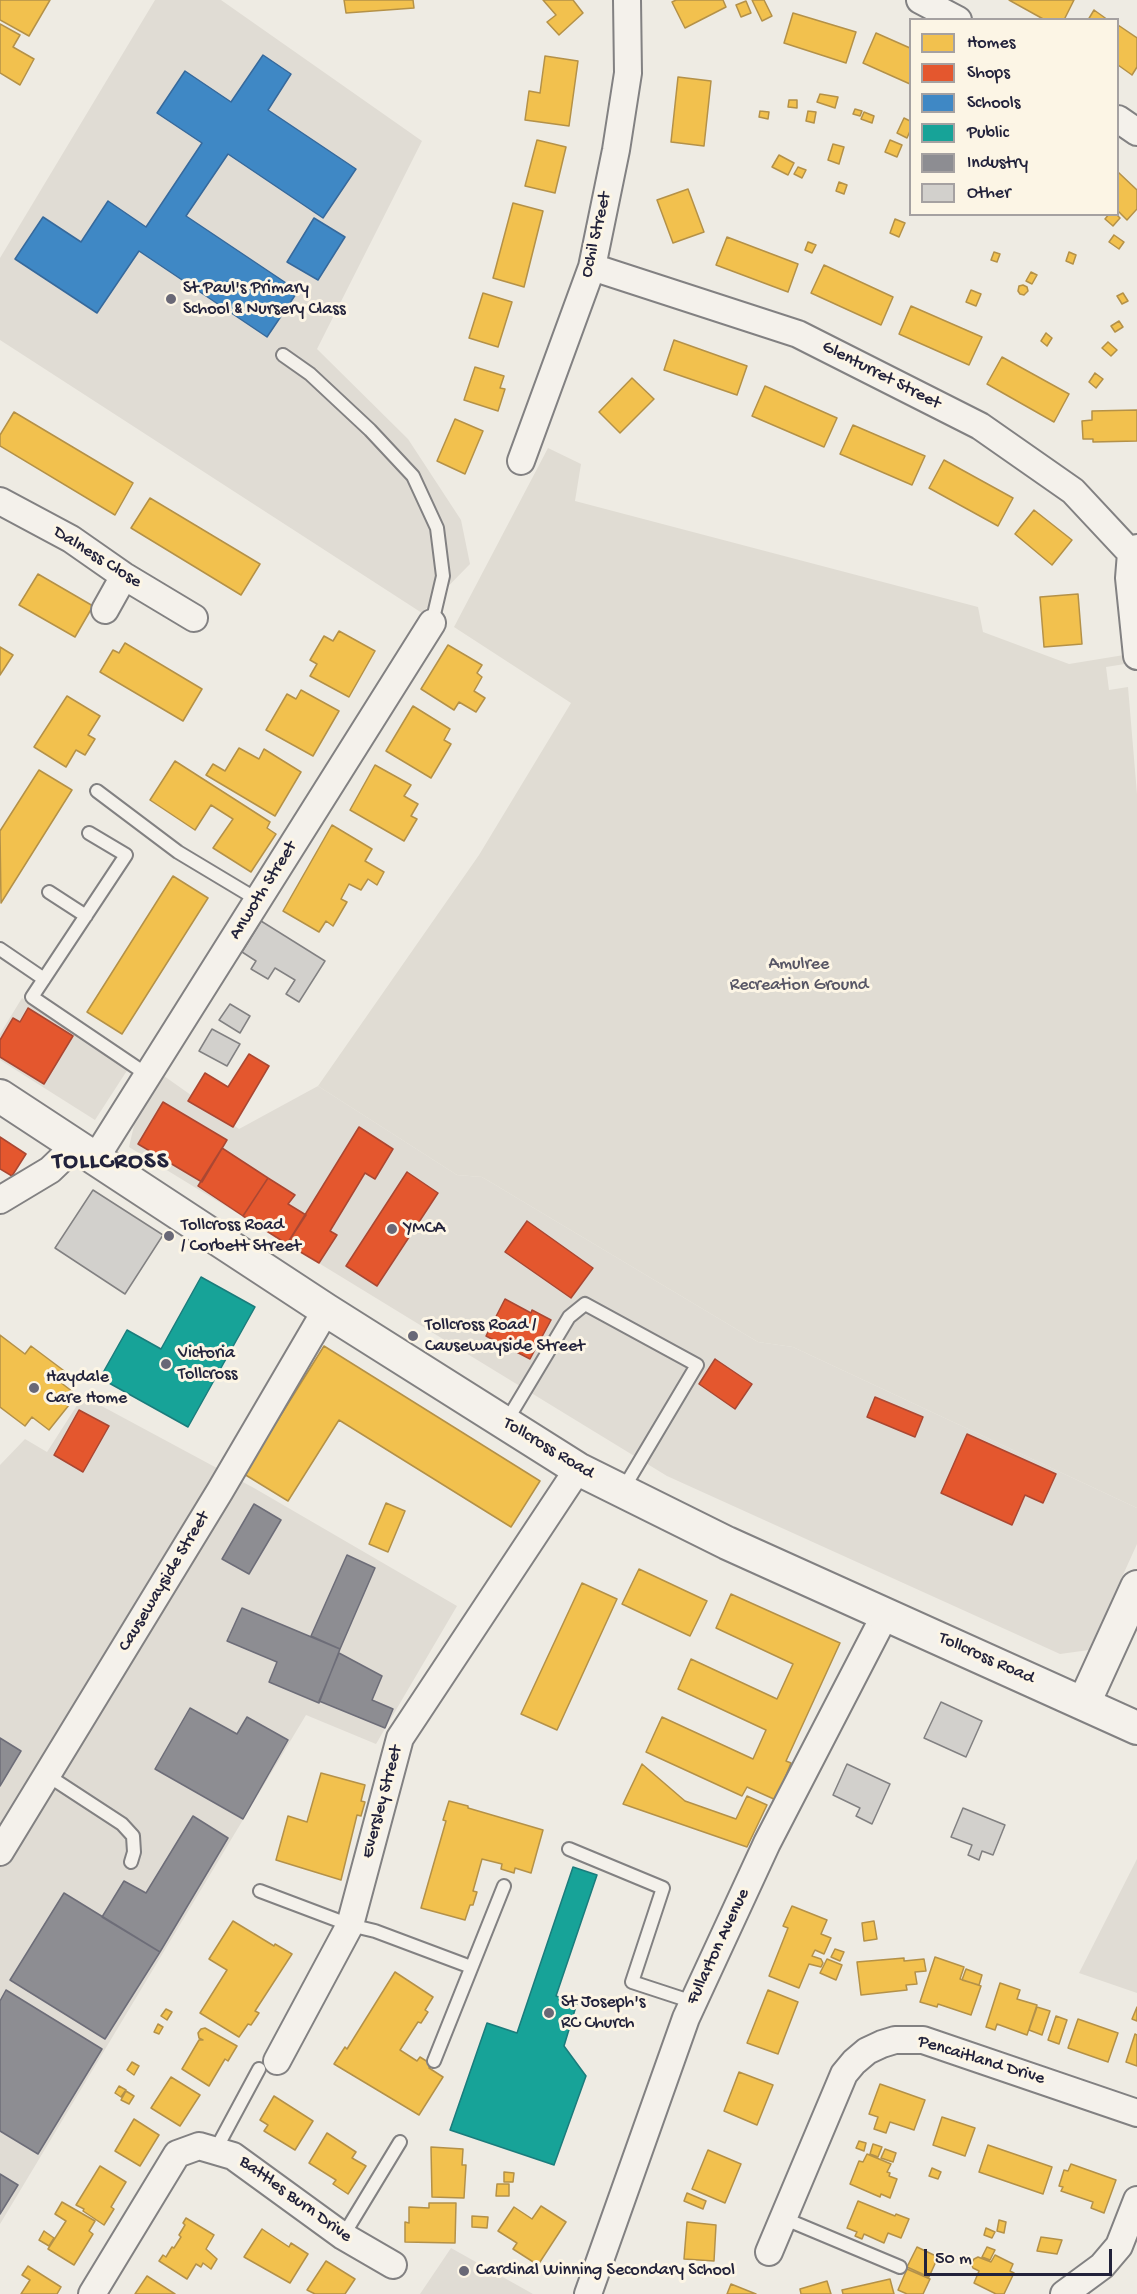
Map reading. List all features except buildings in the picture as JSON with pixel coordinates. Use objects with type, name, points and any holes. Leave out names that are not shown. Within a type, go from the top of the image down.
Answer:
[{"type":"street","name":"Ochil Street","points":[[521,461],[592,267],[616,150],[628,73],[627,0]]},
{"type":"street","points":[[920,0],[954,18]]},
{"type":"street","points":[[1119,120],[1137,132]]},
{"type":"street","name":"Glenturret Street","points":[[592,267],[798,334],[980,426],[1073,491],[1134,551]]},
{"type":"street","name":"Dalness Close","points":[[0,501],[71,539],[124,576],[194,618]]},
{"type":"street","points":[[1134,551],[1129,578],[1137,656]]},
{"type":"street","points":[[105,610],[124,576]]},
{"type":"street","name":"Anwoth Street","points":[[0,1200],[85,1152],[148,1076],[432,623]]},
{"type":"street","name":"Tollcross Road","points":[[0,1096],[326,1310],[578,1469],[728,1543],[1084,1702],[1137,1728]]},
{"type":"street","name":"Causewayside Street","points":[[0,1852],[220,1491],[326,1310]]},
{"type":"street","name":"Eversley Street","points":[[268,2065],[350,1925],[400,1738],[578,1469]]},
{"type":"street","points":[[1084,1702],[1137,1587]]},
{"type":"street","name":"Fullarton Avenue","points":[[588,2294],[693,2002],[767,1843],[885,1615]]},
{"type":"street","name":"Pencaitland Drive","points":[[769,2252],[844,2074],[867,2051],[882,2044],[895,2040],[923,2040],[1137,2113]]},
{"type":"street","name":"Battles Burn Drive","points":[[92,2294],[177,2154],[199,2146],[233,2156],[343,2236],[393,2265]]},
{"type":"street","points":[[1064,2294],[1102,2266],[1119,2246],[1137,2200]]},
{"type":"lane","points":[[283,355],[310,374],[370,430],[413,476],[437,528],[443,576],[432,623]]},
{"type":"lane","points":[[97,790],[178,852],[258,900]]},
{"type":"lane","points":[[89,833],[126,855],[32,997],[148,1076]]},
{"type":"lane","points":[[49,892],[86,916]]},
{"type":"lane","points":[[0,949],[44,979]]},
{"type":"lane","points":[[505,1423],[570,1317],[585,1304],[697,1365],[622,1491]]},
{"type":"lane","points":[[46,1775],[122,1824],[133,1836],[134,1851],[131,1862]]},
{"type":"lane","points":[[569,1850],[663,1888],[632,1982],[693,2002]]},
{"type":"lane","points":[[434,2061],[504,1886]]},
{"type":"lane","points":[[260,1891],[350,1925],[375,1931],[471,1966]]},
{"type":"lane","points":[[216,2150],[268,2065]]},
{"type":"lane","points":[[343,2236],[400,2142]]},
{"type":"lane","points":[[783,2218],[900,2266]]},
{"type":"shaded area","name":"St Paul's Primary School & Nursery Class","points":[[155,0],[221,0],[422,141],[317,349],[408,439],[461,520],[470,564],[422,613],[0,340],[0,258]]},
{"type":"shaded area","points":[[22,998],[128,1069],[95,1120],[0,1060],[0,1034]]},
{"type":"shaded area","points":[[164,1076],[239,1129],[318,1086],[457,1175],[482,1177],[758,1342],[793,1347],[1137,1508],[1137,1544],[1089,1650],[1060,1654],[667,1476],[129,1147],[136,1117]]},
{"type":"shaded area","points":[[83,1396],[254,1488],[457,1606],[376,1744],[306,1715],[0,2224],[0,1465],[25,1439],[47,1452]]},
{"type":"shaded area","points":[[1137,1859],[1137,1993],[1079,1973]]},
{"type":"shaded area","name":"Cardinal Winning Secondary School","points":[[451,2248],[533,2294],[420,2294]]},
{"type":"green space","name":"Amulree Recreation Ground","points":[[548,448],[581,464],[575,501],[978,607],[983,632],[1069,664],[1124,655],[1125,664],[1106,667],[1109,690],[1128,687],[1137,794],[1137,1508],[793,1347],[758,1342],[482,1177],[457,1175],[318,1086],[479,855],[571,703],[454,627]]},
{"type":"place","name":"St Paul's Primary School & Nursery Class","points":[[171,299]]},
{"type":"place","name":"YMCA","points":[[392,1229]]},
{"type":"place","name":"Tollcross Road / Corbett Street","points":[[169,1236]]},
{"type":"place","name":"Tollcross Road / Causewayside Street","points":[[413,1336]]},
{"type":"place","name":"Victoria Tollcross","points":[[166,1364]]},
{"type":"place","name":"Haydale Care Home","points":[[34,1388]]},
{"type":"place","name":"St Joseph's RC Church","points":[[549,2013]]},
{"type":"place","name":"Cardinal Winning Secondary School","points":[[464,2271]]},
{"type":"district","name":"TOLLCROSS","points":[[111,1163]]}]
